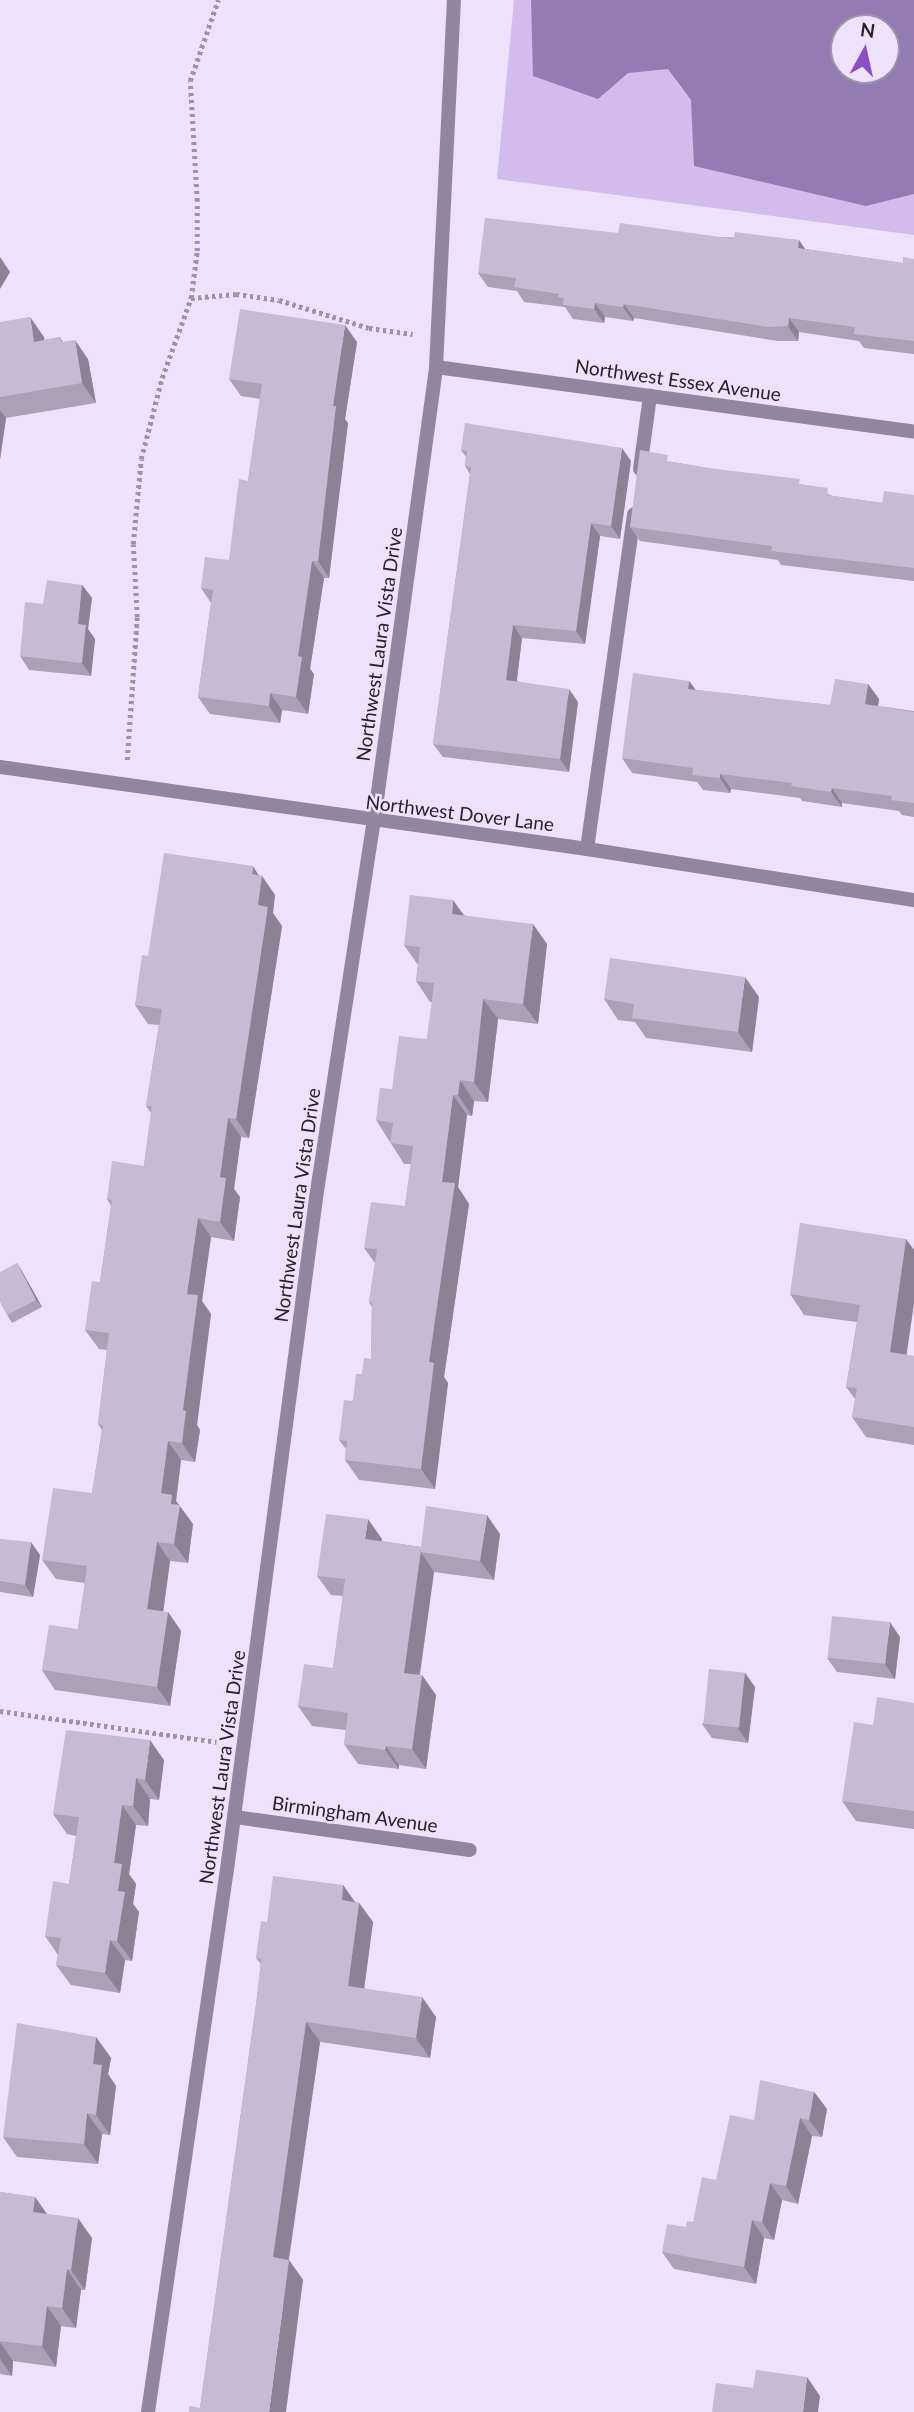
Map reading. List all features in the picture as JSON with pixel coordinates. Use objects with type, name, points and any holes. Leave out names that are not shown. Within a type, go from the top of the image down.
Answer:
[{"type":"street","name":"Northwest Laura Vista Drive","points":[[148,2412],[235,1817],[316,1198],[374,821],[436,367],[454,0]]},
{"type":"street","name":"Northwest Essex Avenue","points":[[436,367],[914,432]]},
{"type":"street","points":[[587,849],[650,396]]},
{"type":"street","name":"Northwest Dover Lane","points":[[0,767],[587,849],[914,900]]},
{"type":"street","name":"Birmingham Avenue","points":[[235,1817],[470,1850]]},
{"type":"path","points":[[125,785],[137,617],[133,544],[141,459],[162,378],[191,298],[197,251],[197,201],[190,81],[218,0]]},
{"type":"path","points":[[191,298],[236,295],[279,300],[369,328],[438,338]]},
{"type":"path","points":[[0,1711],[244,1746]]},
{"type":"shaded area","points":[[514,0],[914,0],[914,235],[497,179]]},
{"type":"shaded area","points":[[531,0],[914,0],[914,194],[866,206],[694,166],[691,100],[668,69],[628,73],[598,99],[533,76]]},
{"type":"building","points":[[485,218],[618,233],[620,223],[734,239],[735,232],[799,240],[798,248],[903,263],[903,257],[914,259],[914,341],[854,334],[855,327],[789,318],[788,326],[768,327],[624,304],[623,307],[595,303],[594,309],[563,305],[564,298],[558,297],[559,294],[514,287],[516,278],[478,273]]},
{"type":"building","points":[[240,309],[345,325],[333,406],[336,406],[318,561],[312,561],[298,656],[302,657],[296,697],[270,693],[269,706],[198,697],[213,590],[201,588],[205,557],[229,560],[239,479],[248,481],[262,384],[229,379]]},
{"type":"building","points":[[30,317],[34,342],[60,337],[61,342],[75,340],[82,383],[0,397],[0,322]]},
{"type":"building","points":[[465,423],[622,448],[611,526],[591,523],[576,631],[513,625],[506,680],[569,689],[560,759],[433,744],[471,467],[465,466],[467,451],[461,450]]},
{"type":"building","points":[[640,450],[668,455],[667,461],[700,467],[800,479],[799,484],[828,488],[827,495],[882,503],[884,491],[914,495],[914,568],[771,551],[772,546],[630,527]]},
{"type":"building","points":[[47,580],[82,585],[78,624],[86,625],[82,663],[20,656],[25,602],[43,604]]},
{"type":"building","points":[[633,673],[689,681],[688,689],[830,705],[835,679],[868,684],[865,704],[914,712],[914,803],[891,800],[892,796],[832,788],[831,792],[791,786],[792,783],[720,774],[720,778],[692,775],[693,768],[622,758]]},
{"type":"building","points":[[164,853],[253,866],[252,874],[262,876],[258,905],[268,907],[236,1119],[228,1118],[220,1177],[226,1178],[220,1222],[198,1218],[187,1294],[198,1295],[183,1410],[186,1411],[182,1443],[168,1441],[161,1493],[172,1495],[171,1504],[180,1505],[174,1544],[157,1542],[147,1609],[168,1612],[157,1687],[42,1670],[49,1625],[78,1629],[87,1566],[42,1560],[53,1488],[92,1493],[103,1425],[98,1424],[109,1333],[85,1330],[92,1281],[100,1282],[112,1200],[107,1199],[112,1161],[144,1166],[152,1106],[146,1106],[162,1009],[135,1005],[142,955],[148,956]]},
{"type":"building","points":[[410,895],[453,900],[452,914],[533,924],[523,1004],[483,999],[474,1082],[460,1080],[458,1095],[453,1095],[442,1182],[455,1183],[429,1362],[434,1363],[421,1469],[345,1460],[347,1441],[339,1440],[344,1400],[353,1401],[356,1374],[362,1374],[364,1358],[371,1359],[372,1302],[369,1302],[377,1249],[364,1248],[371,1202],[405,1206],[413,1146],[390,1143],[393,1123],[376,1120],[380,1088],[392,1089],[399,1036],[427,1039],[434,983],[416,981],[420,947],[404,945]]},
{"type":"building","points":[[610,958],[745,977],[738,1032],[632,1018],[634,1004],[604,999]]},
{"type":"building","points":[[800,1223],[906,1239],[890,1352],[914,1356],[914,1427],[852,1417],[857,1388],[846,1387],[860,1305],[790,1294]]},
{"type":"building","points":[[17,1263],[36,1300],[7,1315],[0,1302],[0,1272]]},
{"type":"building","points":[[426,1506],[487,1515],[480,1561],[421,1552],[421,1548],[404,1673],[422,1675],[412,1749],[386,1746],[385,1750],[344,1744],[348,1713],[298,1706],[304,1664],[333,1668],[345,1579],[317,1576],[326,1514],[368,1519],[365,1539],[421,1547]]},
{"type":"building","points":[[0,1539],[31,1542],[25,1585],[0,1581]]},
{"type":"building","points":[[832,1616],[890,1622],[885,1664],[828,1658]]},
{"type":"building","points":[[709,1669],[745,1673],[739,1727],[703,1724]]},
{"type":"building","points":[[877,1697],[914,1703],[914,1811],[842,1801],[854,1722],[873,1725]]},
{"type":"building","points":[[66,1730],[150,1740],[145,1780],[136,1778],[133,1806],[122,1805],[114,1863],[122,1864],[118,1891],[125,1892],[117,1941],[110,1940],[105,1973],[56,1965],[61,1938],[45,1936],[53,1881],[69,1884],[79,1817],[53,1814]]},
{"type":"building","points":[[273,1876],[343,1885],[342,1900],[359,1903],[348,1986],[422,1997],[416,2038],[306,2022],[273,2257],[289,2260],[269,2412],[189,2412],[189,2406],[200,2408],[257,1997],[261,1959],[256,1958],[261,1921],[267,1922]]},
{"type":"building","points":[[17,2023],[96,2037],[93,2064],[102,2065],[96,2115],[87,2113],[84,2144],[3,2137]]},
{"type":"building","points":[[760,2080],[814,2092],[809,2120],[800,2118],[786,2186],[770,2183],[762,2222],[752,2220],[744,2267],[662,2252],[667,2224],[686,2227],[687,2221],[693,2222],[702,2177],[716,2180],[730,2115],[754,2120]]},
{"type":"building","points":[[0,2192],[35,2197],[33,2212],[78,2218],[71,2270],[67,2269],[62,2308],[47,2306],[42,2346],[0,2341]]},
{"type":"building","points":[[756,2370],[807,2377],[803,2412],[712,2412],[716,2383],[753,2388]]}]
